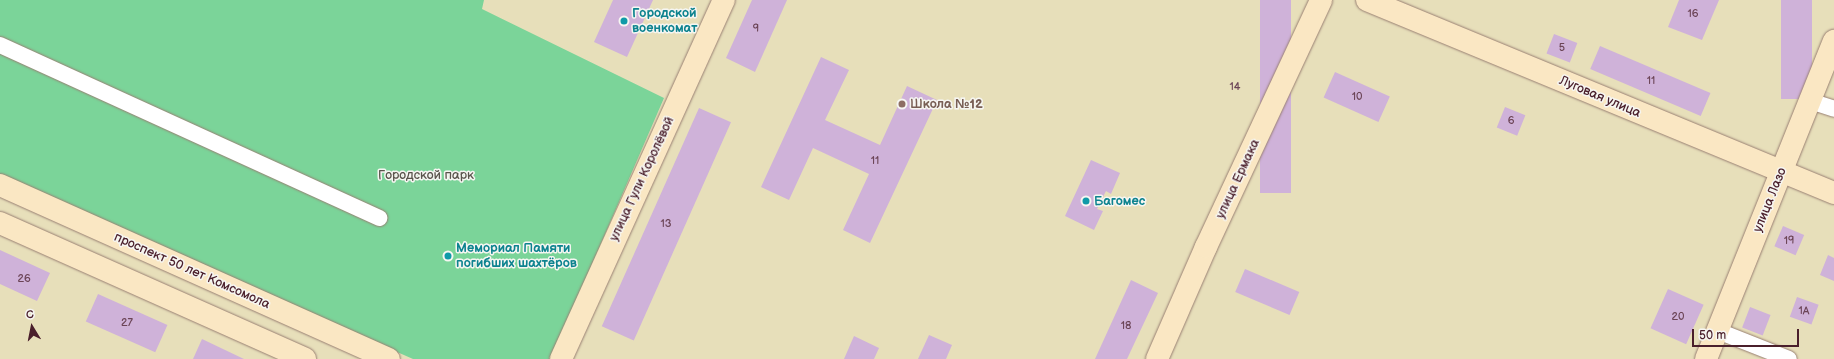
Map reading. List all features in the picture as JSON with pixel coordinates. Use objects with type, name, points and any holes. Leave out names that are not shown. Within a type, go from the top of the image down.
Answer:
[{"type":"street","name":"улица Гули Королёвой","points":[[561,359],[724,0]]},
{"type":"street","name":"улица Ермака","points":[[1157,359],[1206,247],[1321,0]]},
{"type":"street","name":"Луговая улица","points":[[1367,0],[1834,193]]},
{"type":"street","name":"улица Лазо","points":[[1706,359],[1834,41]]},
{"type":"street","points":[[0,45],[379,218]]},
{"type":"street","points":[[1810,101],[1834,109]]},
{"type":"street","name":"проспект 50 лет Комсомола","points":[[0,185],[385,358]]},
{"type":"street","points":[[0,222],[305,359]]},
{"type":"street","points":[[1718,331],[1789,359]]},
{"type":"green space","name":"Городской парк","points":[[0,0],[484,0],[482,9],[664,98],[551,359],[413,359],[0,177]]},
{"type":"building","name":"Городской военкомат","points":[[613,0],[653,0],[627,57],[594,42]]},
{"type":"building","points":[[752,0],[787,0],[755,72],[726,58]]},
{"type":"building","points":[[1260,0],[1291,0],[1291,193],[1260,193]]},
{"type":"building","points":[[1679,0],[1719,0],[1702,40],[1668,27]]},
{"type":"building","points":[[1781,0],[1812,0],[1812,99],[1781,99]]},
{"type":"building","points":[[1554,34],[1577,43],[1570,63],[1546,54]]},
{"type":"building","points":[[1600,46],[1710,93],[1701,116],[1590,69]]},
{"type":"building","points":[[821,57],[849,70],[825,120],[880,145],[907,86],[937,100],[870,243],[843,230],[869,174],[813,148],[789,200],[761,187]]},
{"type":"building","points":[[1335,72],[1390,96],[1378,122],[1324,98]]},
{"type":"building","points":[[1505,107],[1525,115],[1517,136],[1497,127]]},
{"type":"building","points":[[699,108],[731,122],[634,341],[602,326]]},
{"type":"building","name":"Багомес","points":[[1091,160],[1120,173],[1111,194],[1106,191],[1097,209],[1103,211],[1094,230],[1065,216]]},
{"type":"building","points":[[1783,226],[1804,235],[1796,255],[1774,246]]},
{"type":"building","points":[[0,250],[50,273],[37,301],[0,284]]},
{"type":"building","points":[[1828,255],[1834,258],[1834,281],[1820,275]]},
{"type":"building","points":[[1245,269],[1299,292],[1290,315],[1235,292]]},
{"type":"building","points":[[1131,280],[1158,293],[1127,359],[1095,359]]},
{"type":"building","points":[[1668,289],[1704,305],[1686,344],[1651,328]]},
{"type":"building","points":[[98,294],[167,325],[155,352],[86,321]]},
{"type":"building","points":[[1797,297],[1819,305],[1811,325],[1790,317]]},
{"type":"building","points":[[1750,307],[1771,315],[1763,335],[1742,328]]},
{"type":"building","points":[[929,335],[952,345],[946,359],[918,359]]},
{"type":"building","points":[[854,336],[879,348],[874,359],[844,359]]},
{"type":"building","points":[[202,339],[244,359],[193,359]]},
{"type":"place","name":"Городской военкомат","points":[[624,21]]},
{"type":"place","name":"Школа №12","points":[[902,104]]},
{"type":"place","name":"Багомес","points":[[1086,201]]},
{"type":"place","name":"Мемориал Памяти погибших шахтёров","points":[[448,256]]}]
